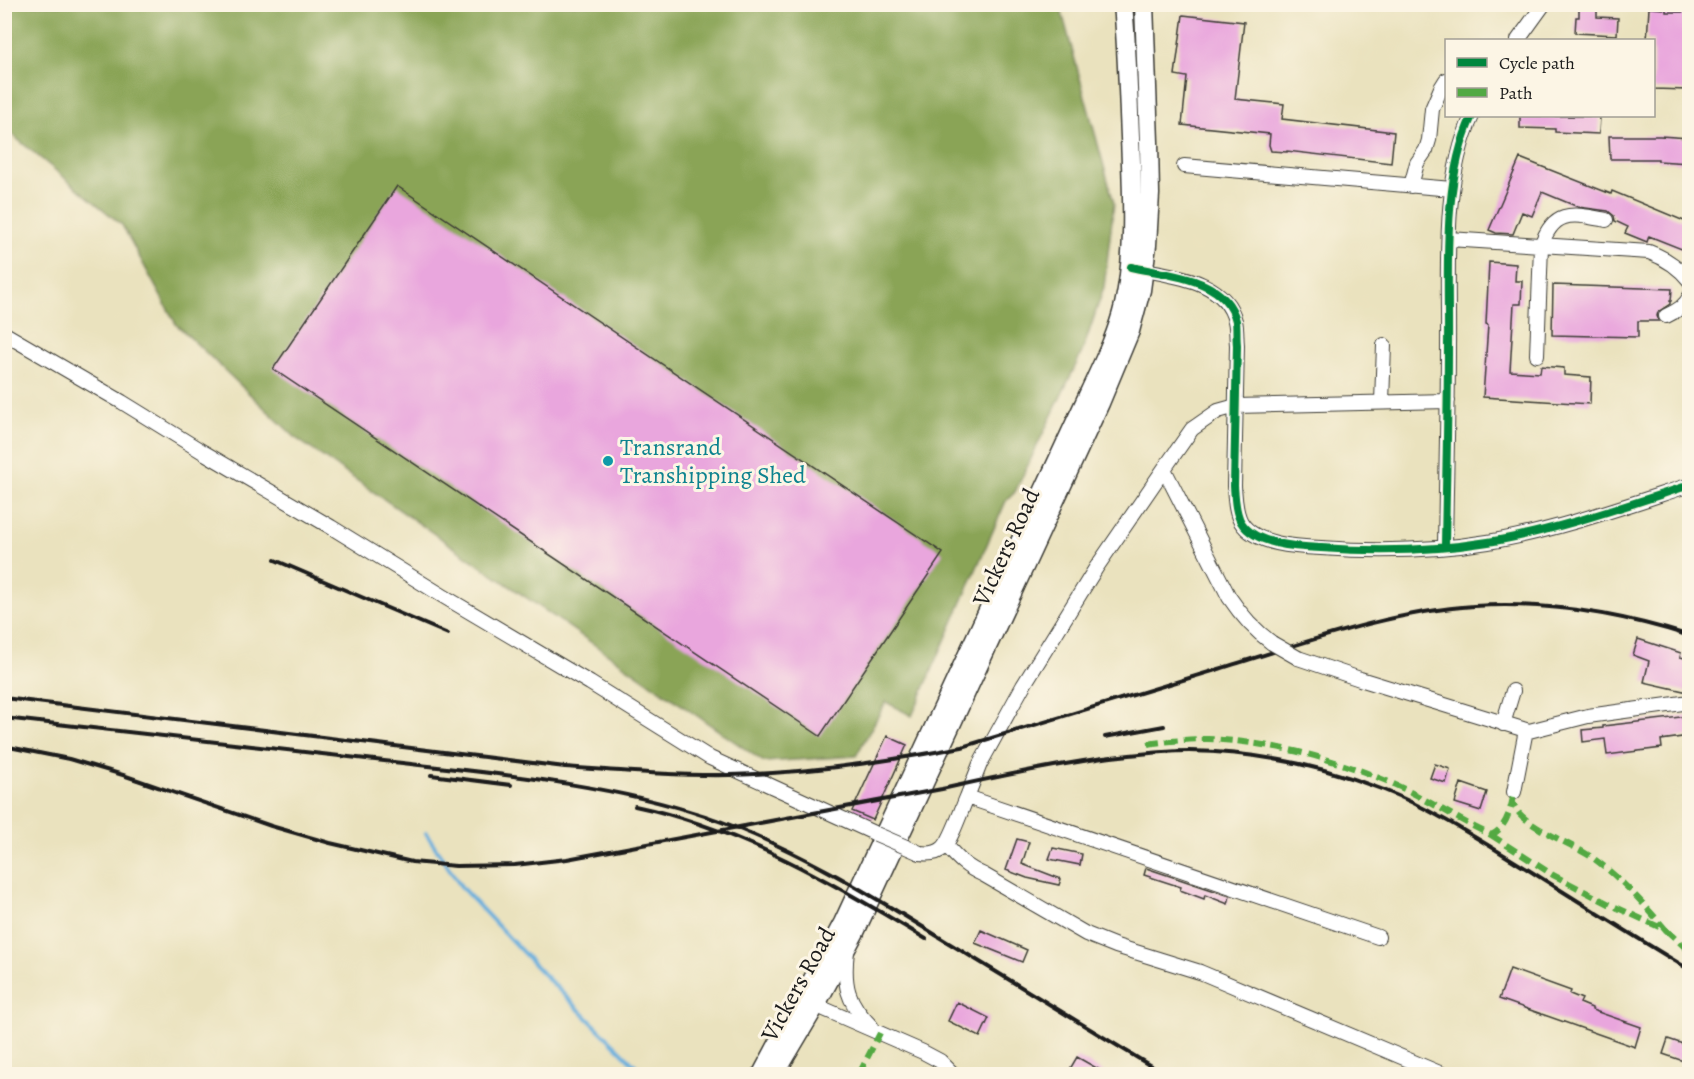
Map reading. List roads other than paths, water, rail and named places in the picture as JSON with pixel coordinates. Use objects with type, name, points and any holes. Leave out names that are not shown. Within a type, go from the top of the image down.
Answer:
[{"type":"main road","name":"Vickers Road","points":[[776,1074],[810,1006],[830,949],[1090,391],[1138,269],[1132,229],[1132,183],[1123,4]]},
{"type":"main road","name":"Vickers Road","points":[[762,1074],[810,1006],[848,944],[1100,403],[1130,331],[1136,310],[1138,269],[1150,194],[1144,4]]},
{"type":"street","points":[[1519,39],[1544,4]]},
{"type":"street","points":[[1411,186],[1417,163],[1426,150],[1429,140],[1432,109],[1445,82]]},
{"type":"street","points":[[1445,547],[1449,239],[1452,189],[1456,160],[1472,117]]},
{"type":"street","points":[[1184,165],[1452,189]]},
{"type":"street","points":[[1537,355],[1541,246],[1545,234],[1550,227],[1565,216],[1575,214],[1606,220]]},
{"type":"street","points":[[1449,239],[1649,252],[1669,262],[1689,281]]},
{"type":"street","points":[[1138,269],[1198,282],[1225,300],[1236,321],[1234,486],[1236,508],[1241,522],[1263,539],[1292,546],[1356,551],[1393,551],[1488,542],[1538,531],[1689,485]]},
{"type":"street","points":[[1666,316],[1681,308],[1688,301],[1689,296]]},
{"type":"street","points":[[5,334],[331,527],[710,758],[866,830],[920,853],[929,854],[939,851],[946,845],[980,764],[1023,686],[1096,568],[1192,429],[1218,411],[1236,406],[1448,401]]},
{"type":"street","points":[[1382,402],[1384,345]]},
{"type":"street","points":[[1164,469],[1240,615],[1257,632],[1298,658],[1529,731],[1588,716],[1689,702]]},
{"type":"street","points":[[1503,724],[1513,691]]},
{"type":"street","points":[[1514,792],[1526,730]]},
{"type":"street","points":[[967,796],[1377,937]]},
{"type":"street","points":[[946,845],[968,868],[1086,934],[1116,946],[1200,972],[1442,1074]]},
{"type":"street","points":[[848,944],[845,967],[846,984],[851,1002],[862,1017],[880,1033]]},
{"type":"street","points":[[810,1006],[923,1052],[940,1061],[953,1074]]},
{"type":"waterway","points":[[426,833],[462,888],[546,977],[644,1074]]},
{"type":"railway","points":[[275,560],[448,634]]},
{"type":"railway","points":[[4,698],[565,767],[668,774],[730,775],[846,766],[962,747],[1345,630],[1441,609],[1502,605],[1556,607],[1637,621],[1690,636]]},
{"type":"railway","points":[[4,718],[550,781],[629,795],[705,816],[768,841],[829,872],[889,906],[1164,1074]]},
{"type":"railway","points":[[1105,737],[1164,726]]},
{"type":"railway","points":[[4,746],[69,759],[123,775],[271,826],[330,843],[412,862],[456,866],[515,865],[567,859],[1103,758],[1189,751],[1264,757],[1312,767],[1360,781],[1421,807],[1475,837],[1690,970]]},
{"type":"railway","points":[[431,775],[511,785]]},
{"type":"railway","points":[[635,806],[712,828],[749,843],[822,879],[926,939]]},
{"type":"place","name":"Transrand Transhipping Shed","points":[[608,461]]}]
